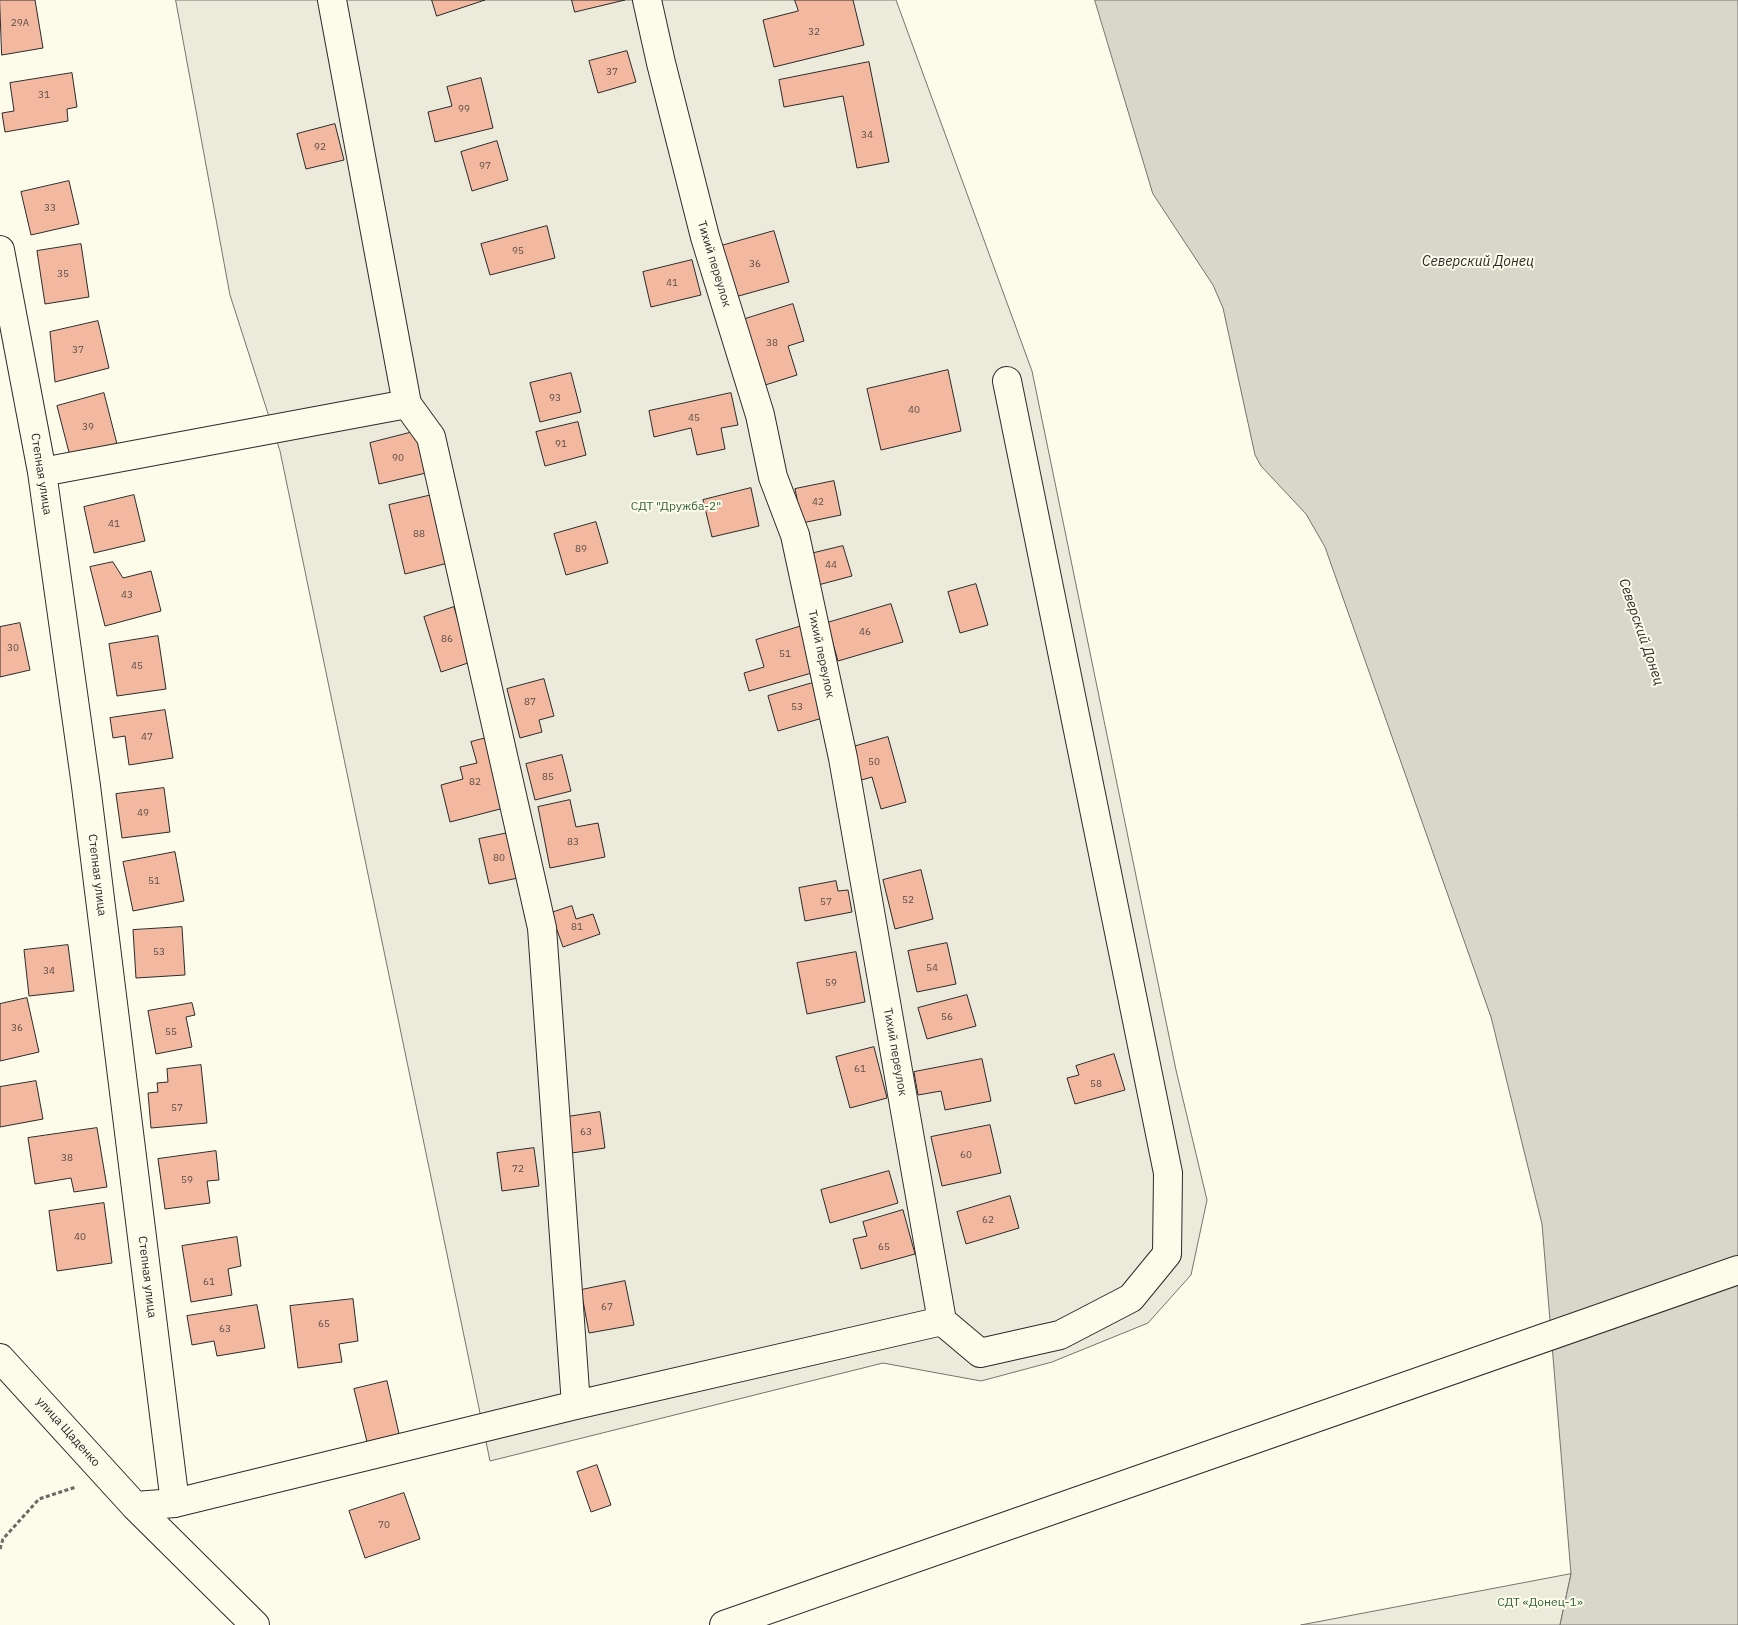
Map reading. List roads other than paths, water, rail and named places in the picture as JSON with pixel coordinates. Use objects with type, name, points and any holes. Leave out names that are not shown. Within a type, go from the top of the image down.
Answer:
[{"type":"main road","points":[[332,0],[407,404],[431,438],[542,928],[576,1405]]},
{"type":"main road","name":"Тихий переулок","points":[[648,0],[661,63],[705,237],[760,415],[773,477],[795,535],[844,758],[942,1321]]},
{"type":"main road","name":"Степная улица","points":[[0,250],[42,472],[86,786],[175,1503]]},
{"type":"main road","points":[[135,1506],[175,1503],[576,1405],[942,1321],[980,1353],[1060,1335],[1130,1298],[1167,1254],[1168,1173],[1007,381]]},
{"type":"main road","points":[[42,472],[407,404]]},
{"type":"main road","points":[[724,1625],[1738,1270]]},
{"type":"main road","name":"улица Щаденко","points":[[0,1358],[135,1506],[255,1625]]},
{"type":"water","name":"Северский Донец","points":[[1095,0],[1738,0],[1738,1625],[1560,1625],[1571,1574],[1542,1224],[1491,1017],[1325,547],[1306,514],[1261,466],[1255,455],[1223,308],[1213,285],[1153,194]]},
{"type":"park label","name":"СДТ \"Дружба-2\"","points":[[676,507]]},
{"type":"park label","name":"СДТ «Донец-1»","points":[[1540,1603]]}]
